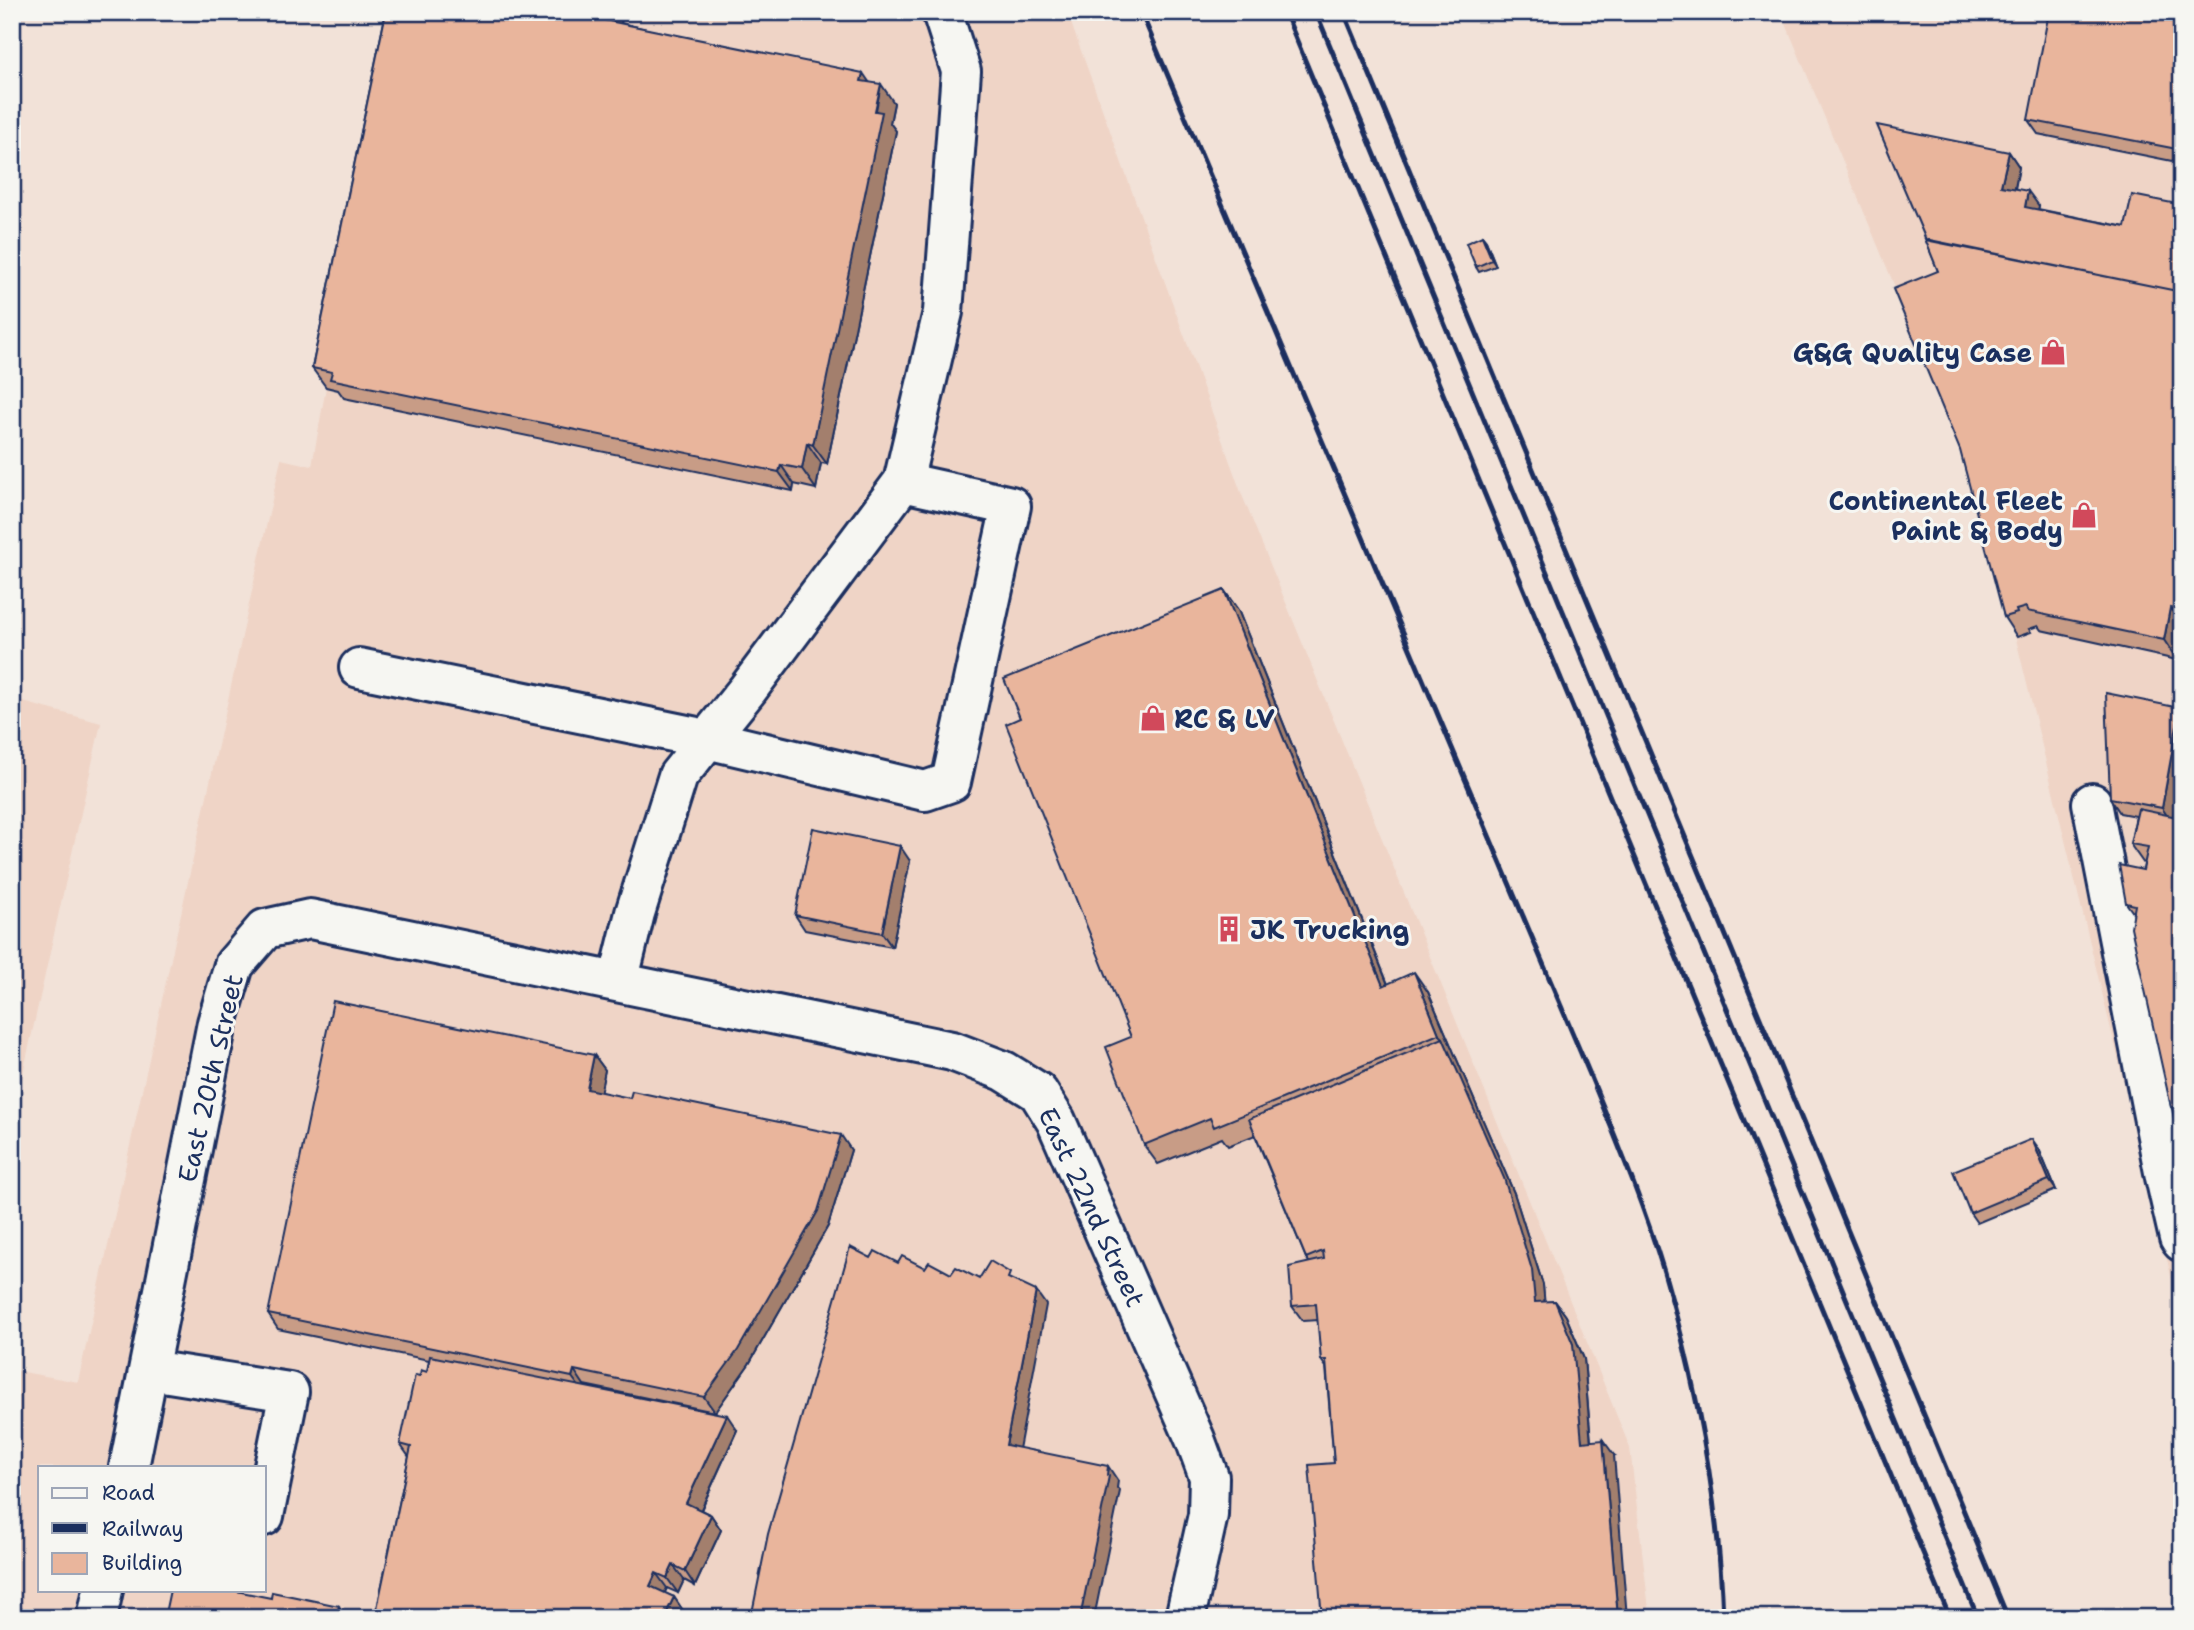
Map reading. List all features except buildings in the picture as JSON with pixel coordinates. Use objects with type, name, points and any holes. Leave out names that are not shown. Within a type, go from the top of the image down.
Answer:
[{"type":"street","points":[[618,982],[635,913],[678,776],[903,482],[943,312],[961,71],[942,12]]},
{"type":"street","points":[[359,668],[708,739],[925,791],[951,782],[1011,506],[903,482]]},
{"type":"street","points":[[2092,803],[2165,1177],[2182,1242]]},
{"type":"street","name":"East 20th Street","points":[[129,1466],[217,1023],[234,965],[265,929],[310,919],[618,982]]},
{"type":"street","name":"East 22nd Street","points":[[618,982],[952,1051],[1004,1071],[1038,1092],[1056,1121],[1195,1439],[1209,1477],[1208,1515],[1185,1618]]},
{"type":"street","points":[[150,1370],[289,1392],[266,1506]]},
{"type":"street","points":[[97,1618],[103,1592]]},
{"type":"shaded area","points":[[403,12],[1067,12],[1242,495],[1630,1448],[1650,1618],[12,1618],[12,1370],[78,1382],[281,459],[312,466]]},
{"type":"shaded area","points":[[1781,12],[2182,12],[2182,1321],[2016,639],[1970,468]]},
{"type":"shaded area","points":[[12,699],[101,723],[12,1123]]},
{"type":"railway","points":[[1141,12],[1591,1077],[1639,1198],[1676,1314],[1696,1400],[1717,1530],[1723,1618]]},
{"type":"railway","points":[[1285,12],[1950,1618]]},
{"type":"railway","points":[[1316,12],[1978,1618]]},
{"type":"railway","points":[[1344,12],[2008,1618]]},
{"type":"place","name":"G&G Quality Case","points":[[2053,352]]},
{"type":"place","name":"Continental Fleet Paint & Body","points":[[2084,515]]},
{"type":"place","name":"RC & LV","points":[[1153,718]]},
{"type":"place","name":"JK Trucking","points":[[1229,929]]}]
